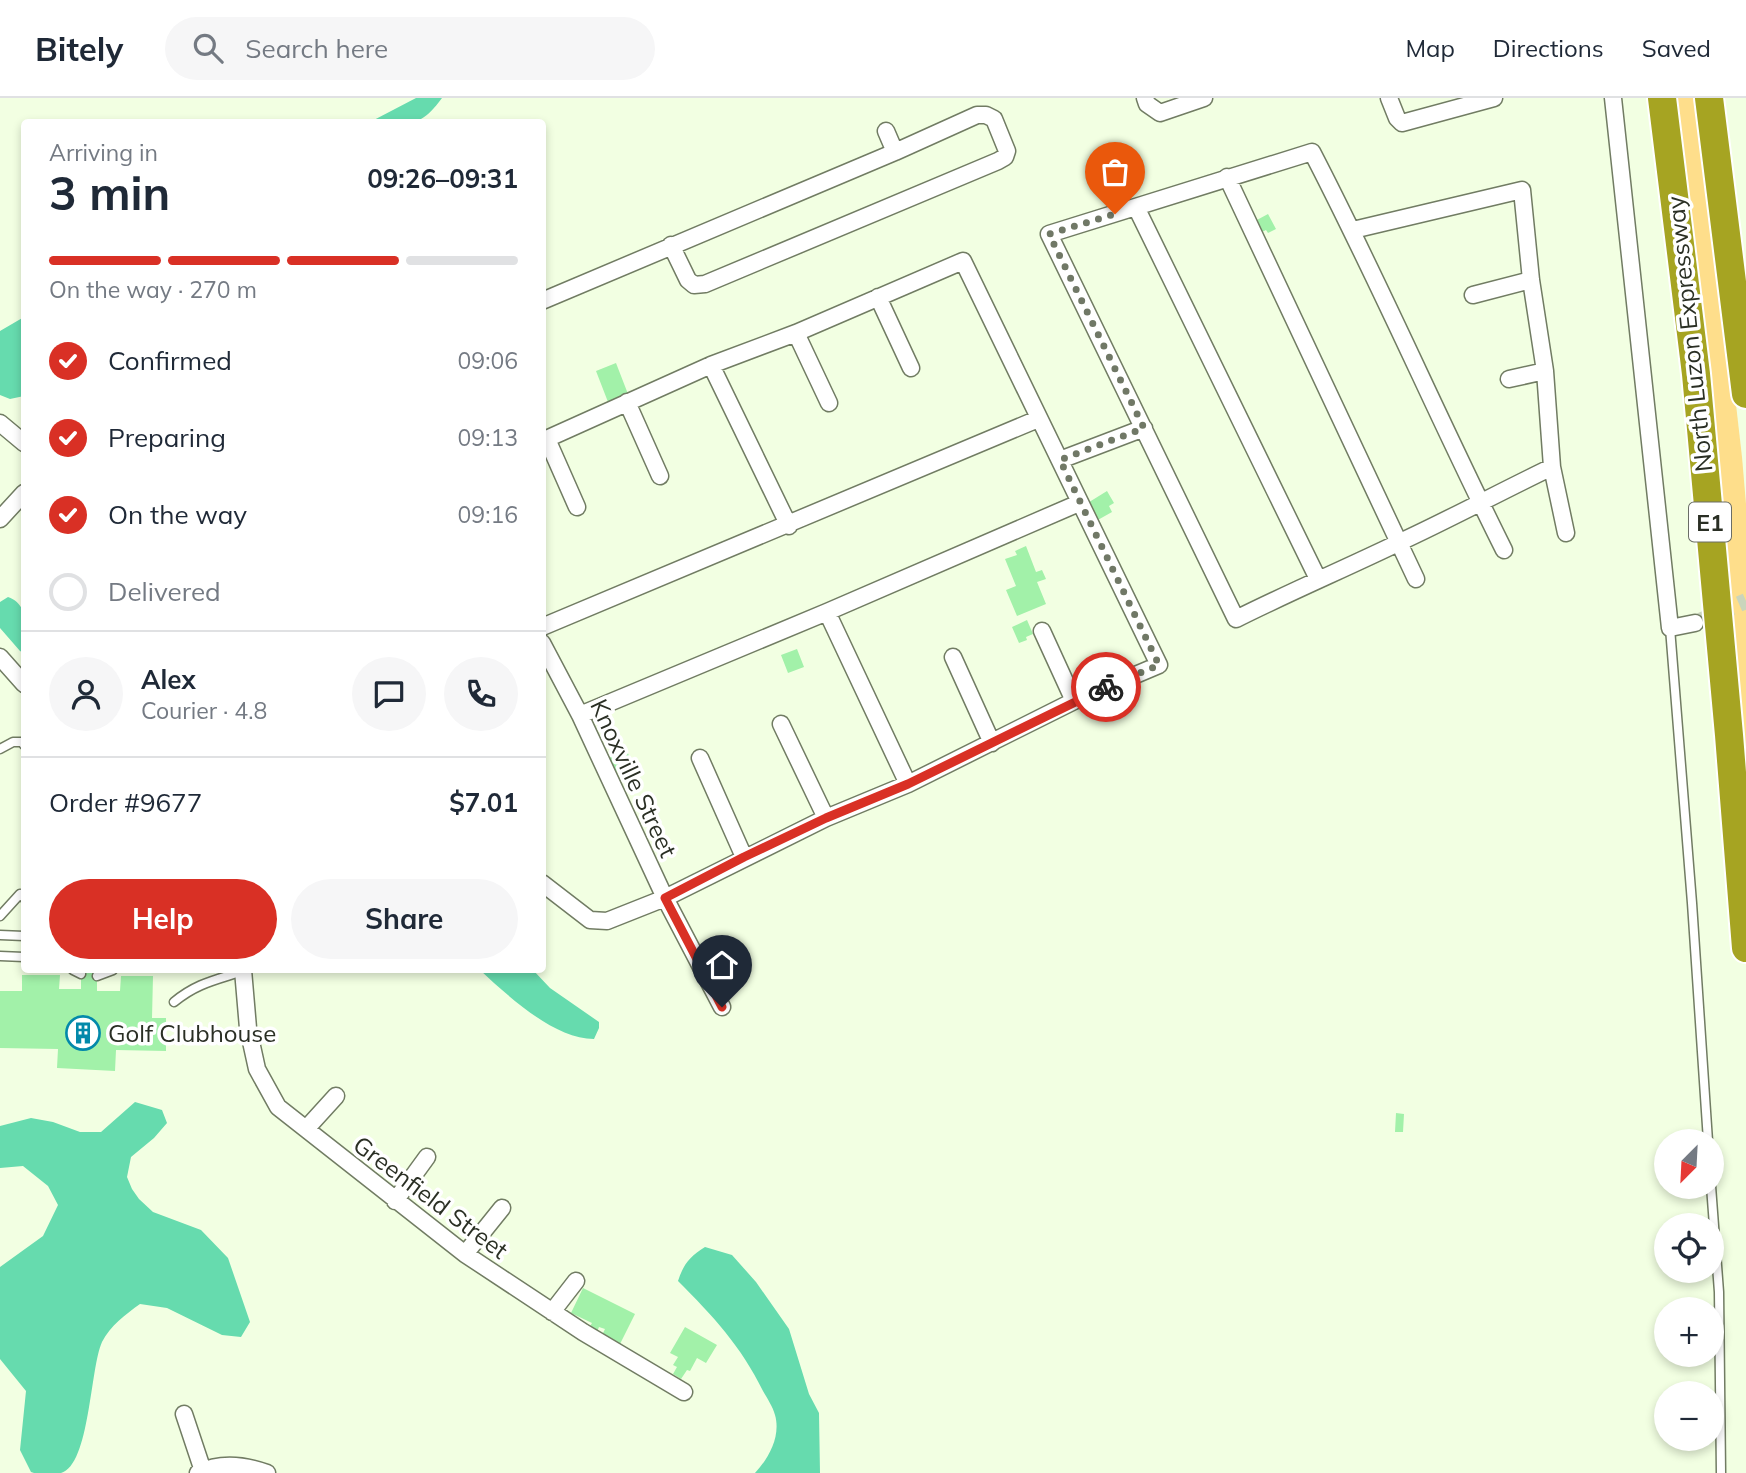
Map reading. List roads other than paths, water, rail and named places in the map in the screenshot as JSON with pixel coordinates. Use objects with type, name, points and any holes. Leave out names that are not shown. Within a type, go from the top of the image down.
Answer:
[{"type":"highway","name":"North Luzon Expressway","points":[[1662,98],[1697,388],[1730,735],[1746,948]]},
{"type":"highway","name":"North Luzon Expressway","points":[[1709,98],[1746,394]]},
{"type":"street","points":[[1146,98],[1147,104],[1160,113],[1203,98]]},
{"type":"street","points":[[1389,98],[1396,118],[1402,123],[1494,98]]},
{"type":"street","points":[[1613,98],[1670,628],[1695,623]]},
{"type":"street","points":[[546,299],[671,245],[895,152],[977,115],[993,119],[1007,151],[1005,157],[998,161],[705,284],[694,285],[688,280],[671,245]]},
{"type":"street","points":[[886,131],[895,152]]},
{"type":"street","points":[[1504,550],[1480,502],[1353,230],[1312,152],[1049,234],[1236,619],[1398,543],[1480,502],[1552,467]]},
{"type":"street","points":[[1227,177],[1416,579]]},
{"type":"street","points":[[1353,230],[1522,190],[1531,280],[1545,371],[1552,467],[1566,533]]},
{"type":"street","points":[[1136,207],[1318,579]]},
{"type":"street","points":[[546,440],[711,365],[796,333],[963,261],[1159,665],[1074,701],[908,784],[826,818],[665,898],[607,921],[590,920],[546,886]]},
{"type":"street","points":[[1473,295],[1531,280]]},
{"type":"street","points":[[878,298],[911,368]]},
{"type":"street","points":[[796,333],[829,403]]},
{"type":"street","points":[[711,365],[789,526]]},
{"type":"street","points":[[1509,379],[1545,371]]},
{"type":"street","points":[[627,401],[660,475]]},
{"type":"street","points":[[546,626],[1038,419]]},
{"type":"street","points":[[0,423],[21,440]]},
{"type":"street","points":[[1060,460],[1144,428]]},
{"type":"street","points":[[546,442],[578,508]]},
{"type":"street","points":[[0,519],[21,496]]},
{"type":"street","points":[[580,715],[1079,503]]},
{"type":"street","points":[[827,612],[908,784]]},
{"type":"street","points":[[1042,631],[1074,701]]},
{"type":"street","name":"Knoxville Street","points":[[546,656],[580,715],[665,898],[722,1007]]},
{"type":"street","points":[[0,657],[21,681]]},
{"type":"street","points":[[953,657],[992,743]]},
{"type":"street","points":[[781,724],[826,818]]},
{"type":"street","points":[[700,758],[744,857]]},
{"type":"street","name":"Greenfield Street","points":[[243,973],[248,1028],[257,1069],[278,1107],[465,1254],[552,1312],[684,1392]]},
{"type":"street","points":[[306,1129],[336,1096]]},
{"type":"street","points":[[395,1201],[427,1157]]},
{"type":"street","points":[[465,1254],[502,1208]]},
{"type":"street","points":[[552,1312],[576,1281]]},
{"type":"street","points":[[184,1414],[201,1472],[222,1466],[245,1467],[267,1473]]},
{"type":"lane","points":[[1670,628],[1707,1129]]},
{"type":"lane","points":[[0,749],[13,742],[21,742]]},
{"type":"lane","points":[[0,916],[21,895]]},
{"type":"lane","points":[[0,936],[21,936]]},
{"type":"lane","points":[[0,956],[21,957]]},
{"type":"lane","points":[[97,976],[105,973]]},
{"type":"lane","points":[[174,1002],[206,981],[233,973]]},
{"type":"lane","points":[[1712,1199],[1719,1292],[1721,1473]]},
{"type":"tunnel","points":[[1695,623],[1746,601]]},
{"type":"place","name":"Golf Clubhouse","points":[[83,1033]]}]
